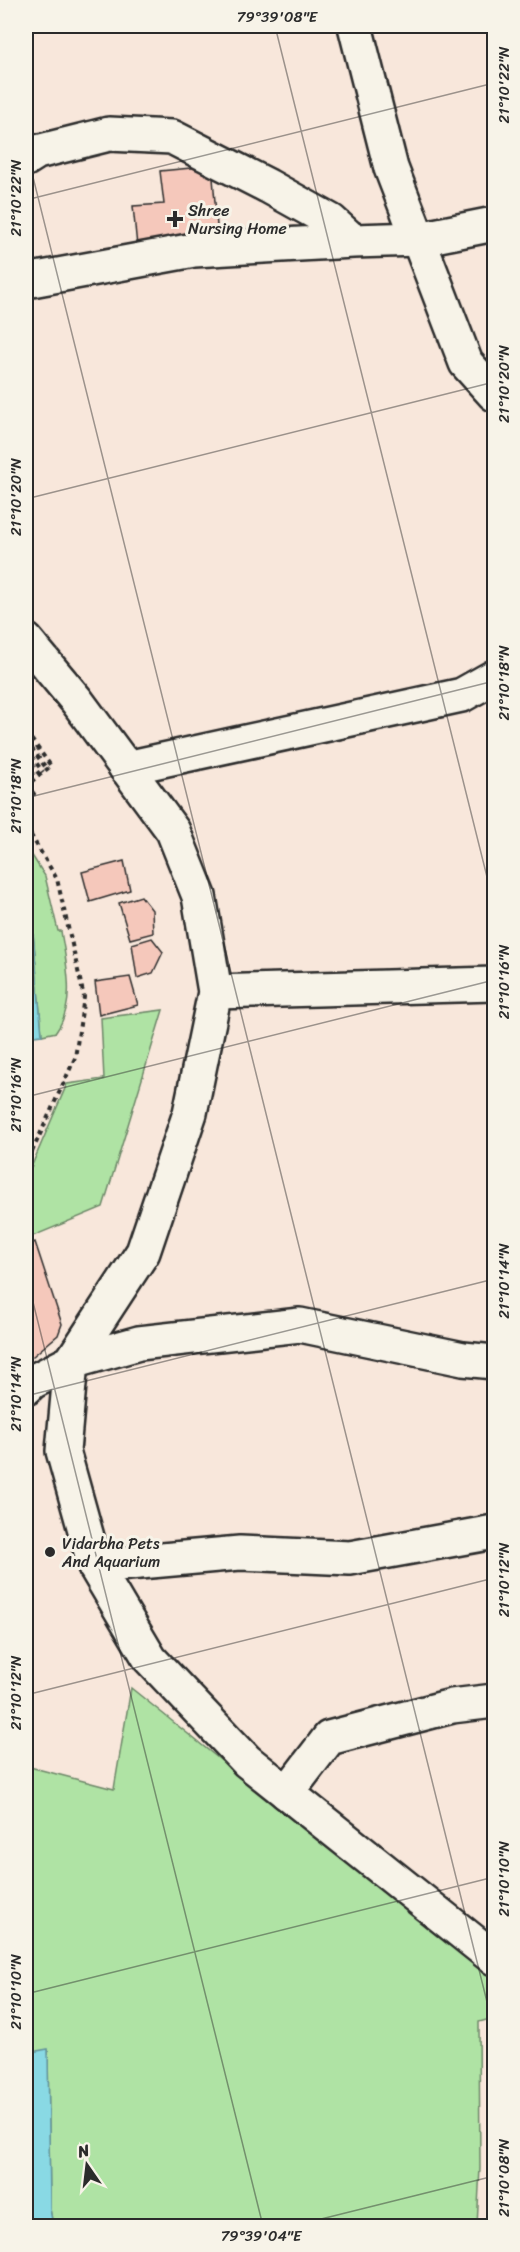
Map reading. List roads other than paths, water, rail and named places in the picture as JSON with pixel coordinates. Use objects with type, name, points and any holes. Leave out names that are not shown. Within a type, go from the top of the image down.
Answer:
[{"type":"main road","points":[[355,26],[391,168],[466,363],[495,394]]},
{"type":"main road","points":[[26,159],[37,152],[109,134],[172,137],[331,221],[353,241]]},
{"type":"main road","points":[[26,281],[194,250],[419,239],[495,224]]},
{"type":"main road","points":[[26,640],[77,701],[173,831],[199,896],[215,992],[190,1113],[143,1252],[71,1362],[63,1451],[95,1566],[150,1659],[247,1761],[495,1958]]},
{"type":"main road","points":[[126,768],[462,695],[495,677]]},
{"type":"main road","points":[[215,992],[495,984]]},
{"type":"main road","points":[[26,1388],[32,1382],[71,1362],[139,1343],[300,1325],[463,1359],[495,1362]]},
{"type":"main road","points":[[95,1566],[240,1553],[350,1558],[495,1532]]},
{"type":"main road","points":[[287,1793],[330,1738],[452,1706],[495,1701]]},
{"type":"water","points":[[26,910],[32,921],[42,1035],[26,1037]]},
{"type":"water","points":[[48,2049],[50,2209],[53,2226],[26,2226],[26,2053]]},
{"type":"place","name":"Shree Nursing Home","points":[[175,219]]},
{"type":"place","name":"Vidarbha Pets And Aquarium","points":[[50,1552]]}]
